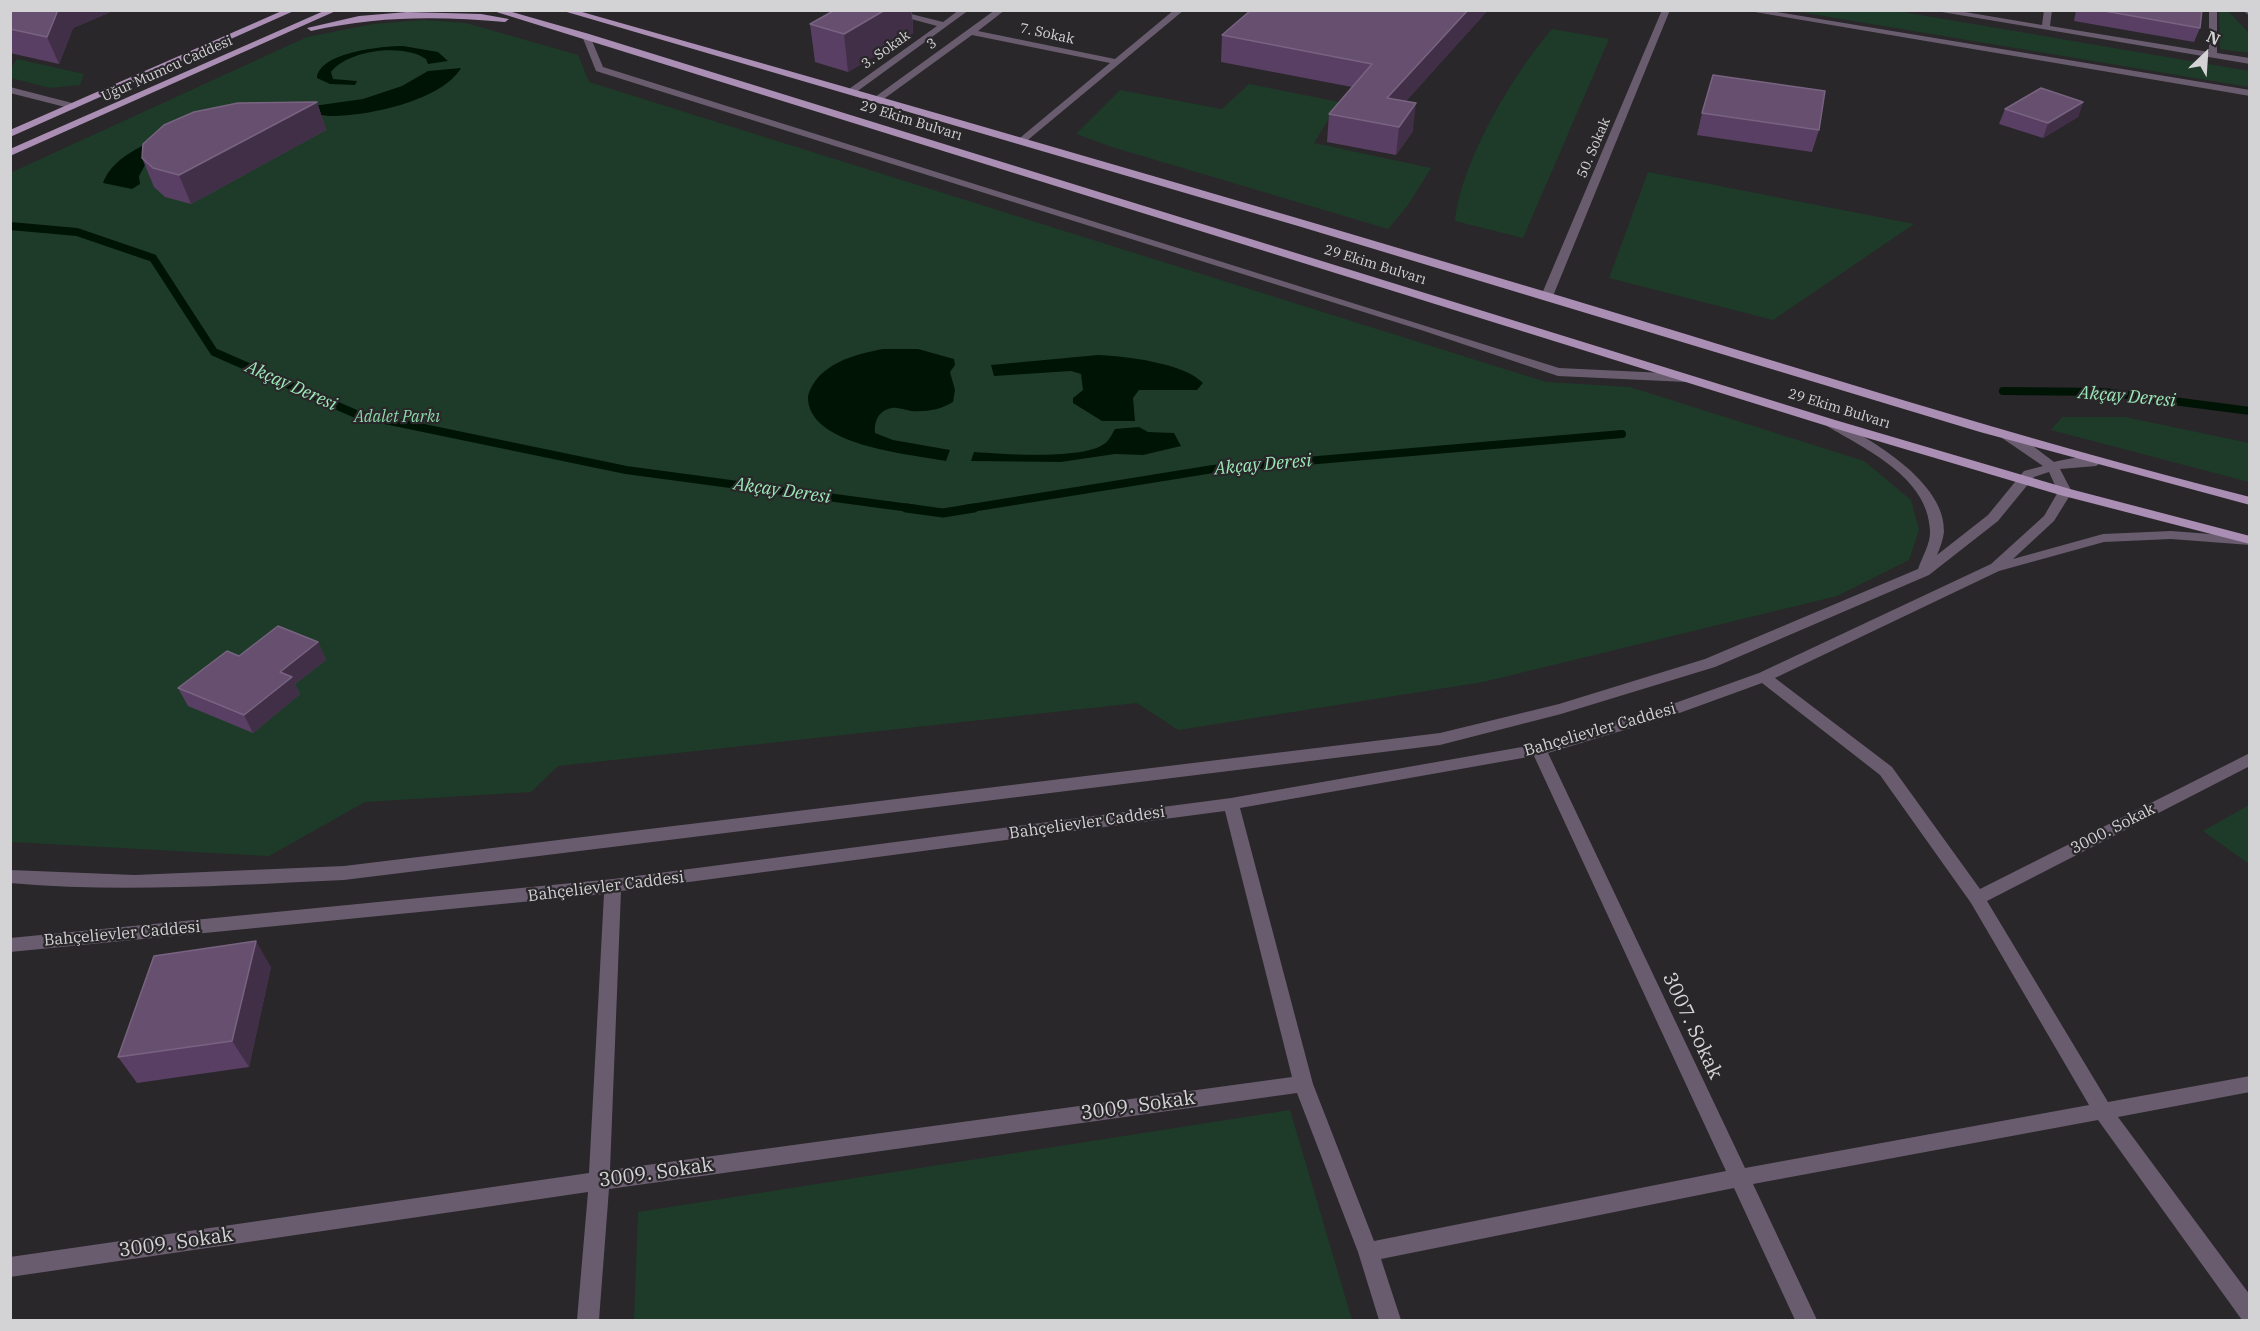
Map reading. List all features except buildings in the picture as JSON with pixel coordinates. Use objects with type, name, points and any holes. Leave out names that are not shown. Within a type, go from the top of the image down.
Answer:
[{"type":"main road","name":"Uğur Mumcu Caddesi","points":[[10,134],[292,10]]},
{"type":"main road","name":"Uğur Mumcu Caddesi","points":[[10,153],[334,10]]},
{"type":"main road","name":"29 Ekim Bulvarı","points":[[494,10],[586,36],[1831,423],[2022,480],[2250,541]]},
{"type":"main road","name":"29 Ekim Bulvarı","points":[[564,10],[852,91],[1547,296],[2096,462],[2250,501]]},
{"type":"main road","points":[[253,45],[321,25],[385,16],[454,15],[541,23]]},
{"type":"street","points":[[882,10],[945,25]]},
{"type":"street","name":"3. Sokak","points":[[852,91],[964,10]]},
{"type":"street","name":"3","points":[[878,99],[1001,10]]},
{"type":"street","points":[[1020,142],[1180,10]]},
{"type":"street","name":"50. Sokak","points":[[1547,296],[1666,10]]},
{"type":"street","points":[[1747,10],[2250,93]]},
{"type":"street","points":[[1934,10],[2250,62]]},
{"type":"street","points":[[2046,28],[2048,10]]},
{"type":"street","points":[[2213,10],[2213,56]]},
{"type":"street","points":[[2246,10],[2250,14]]},
{"type":"street","name":"7. Sokak","points":[[972,32],[1116,62]]},
{"type":"street","points":[[586,36],[599,69],[1425,328],[1558,372],[1686,378]]},
{"type":"street","points":[[10,90],[73,105]]},
{"type":"street","points":[[1831,423],[1898,464],[1924,492],[1938,530],[1924,572]]},
{"type":"street","points":[[2006,435],[2032,449],[2050,466],[2059,477],[2065,492]]},
{"type":"street","name":"Bahçelievler Caddesi","points":[[10,876],[55,881],[197,880],[344,873],[1440,739],[1561,709],[1710,663],[1924,572],[1993,518],[2029,474],[2050,466],[2096,462]]},
{"type":"street","name":"Bahçelievler Caddesi","points":[[10,945],[614,886],[1231,804],[1539,750],[1668,711],[1764,677],[1996,567],[2049,518],[2065,492]]},
{"type":"street","points":[[1996,567],[2103,538],[2170,535],[2250,541]]},
{"type":"street","points":[[1764,677],[1886,771],[1977,898],[2103,1111],[2250,1313]]},
{"type":"street","name":"3007. Sokak","points":[[1539,750],[1806,1320]]},
{"type":"street","name":"3000. Sokak","points":[[1977,898],[2250,759]]},
{"type":"street","points":[[1231,804],[1303,1083],[1368,1252],[1390,1320]]},
{"type":"street","points":[[588,1320],[599,1181],[614,886]]},
{"type":"street","name":"3009. Sokak","points":[[10,1267],[599,1181],[1303,1083]]},
{"type":"street","points":[[1368,1252],[1738,1178],[2250,1084]]},
{"type":"green space","points":[[1794,11],[1897,11],[2249,71],[2249,87]]},
{"type":"green space","points":[[2219,11],[2228,11],[2249,33],[2249,53],[2220,49]]},
{"type":"green space","name":"Adalet Parkı","points":[[424,20],[466,23],[578,55],[589,82],[1546,382],[1630,387],[1864,461],[1911,500],[1919,530],[1909,560],[1837,596],[1483,682],[1178,730],[1137,703],[558,766],[531,792],[365,802],[269,856],[11,842],[10,173],[307,37],[373,24]]},
{"type":"green space","points":[[1552,29],[1609,39],[1523,238],[1455,221],[1467,172],[1491,120],[1521,70]]},
{"type":"green space","points":[[17,59],[84,74],[80,85],[50,88],[11,78],[11,68]]},
{"type":"green space","points":[[1249,84],[1339,102],[1314,143],[1431,168],[1408,205],[1388,229],[1112,147],[1076,134],[1120,90],[1222,109]]},
{"type":"green space","points":[[1648,172],[1914,224],[1773,320],[1609,278]]},
{"type":"green space","points":[[2062,417],[2125,417],[2249,443],[2249,482],[2051,430]]},
{"type":"green space","points":[[2249,805],[2249,864],[2203,831]]},
{"type":"green space","points":[[1290,1110],[1352,1320],[634,1320],[638,1212]]},
{"type":"shaded area","points":[[403,46],[438,52],[448,61],[428,64],[426,59],[404,51],[376,51],[350,58],[331,72],[333,79],[357,81],[355,85],[330,84],[317,78],[320,69],[340,56],[368,49]]},
{"type":"shaded area","points":[[461,68],[451,80],[437,90],[382,110],[329,116],[292,109],[363,99],[402,86],[428,71]]},
{"type":"shaded area","points":[[146,144],[145,165],[139,176],[140,184],[132,189],[103,183],[110,170],[120,160]]},
{"type":"shaded area","points":[[883,349],[918,349],[954,359],[955,365],[950,372],[955,390],[953,402],[927,411],[887,409],[878,417],[875,429],[875,433],[893,440],[950,450],[946,461],[863,445],[841,437],[824,426],[812,413],[808,396],[813,385],[828,368],[849,358]]},
{"type":"shaded area","points":[[1098,355],[1138,359],[1169,366],[1194,376],[1203,383],[1197,390],[1139,390],[1133,398],[1135,421],[1102,421],[1073,403],[1073,398],[1083,390],[1081,374],[1071,371],[994,376],[991,365]]},
{"type":"shaded area","points":[[1139,427],[1148,432],[1174,433],[1181,446],[1143,455],[1115,454],[1061,462],[971,461],[974,452],[1041,455],[1093,449],[1104,444],[1115,429]]},
{"type":"waterway","name":"Akçay Deresi","points":[[10,226],[77,232],[153,258],[214,352],[356,414],[626,470],[917,509]]},
{"type":"waterway","name":"Akçay Deresi","points":[[2003,391],[2104,392],[2250,411]]},
{"type":"waterway","name":"Akçay Deresi","points":[[965,509],[1213,469],[1622,434]]},
{"type":"waterway","name":"Akçay Deresi","points":[[906,508],[943,513],[974,508]]}]
